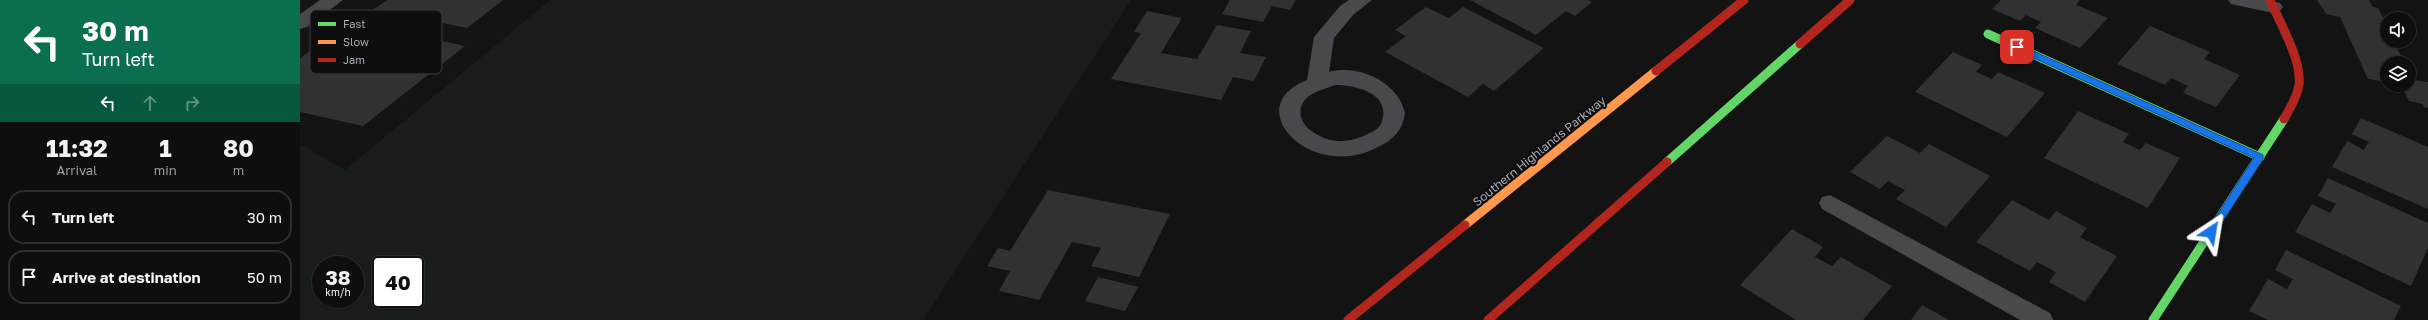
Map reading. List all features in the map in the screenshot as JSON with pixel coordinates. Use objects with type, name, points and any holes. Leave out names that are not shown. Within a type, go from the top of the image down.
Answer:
[{"type":"main road","name":"Southern Highlands Parkway","points":[[1348,320],[1744,0]]},
{"type":"main road","points":[[1488,320],[1850,0]]},
{"type":"main road","points":[[2153,320],[2291,108],[2299,80],[2289,44],[2272,3]]},
{"type":"main road","points":[[1988,34],[2260,157]]},
{"type":"street","points":[[319,10],[333,0]]},
{"type":"street","points":[[1317,82],[1324,37],[1347,10],[1362,0]]},
{"type":"street","points":[[2238,0],[2272,3]]},
{"type":"street","points":[[300,23],[310,16]]},
{"type":"street","points":[[1333,78],[1350,78],[1366,82],[1380,88],[1390,98],[1395,109],[1394,121],[1387,132],[1375,142],[1359,148],[1342,150],[1324,148],[1308,142],[1293,128],[1290,122],[1289,110],[1294,99],[1303,89],[1317,82],[1333,78]]},
{"type":"street","points":[[1830,204],[2041,320]]},
{"type":"shaded area","points":[[550,0],[1131,0],[923,320],[300,320],[300,144],[345,170]]},
{"type":"building","points":[[387,0],[503,0],[467,28],[442,23],[442,10],[374,9]]},
{"type":"building","points":[[1230,0],[1296,0],[1290,10],[1272,6],[1263,22],[1222,14]]},
{"type":"building","points":[[1470,0],[1588,0],[1592,2],[1575,16],[1566,11],[1536,35]]},
{"type":"building","points":[[2001,0],[2080,0],[2076,5],[2108,18],[2080,48],[2035,28],[2041,22],[2026,15],[2020,21],[1992,9]]},
{"type":"building","points":[[2317,0],[2369,0],[2373,7],[2378,8],[2380,12],[2380,48],[2397,48],[2401,56],[2380,56],[2380,81],[2368,79],[2340,17],[2326,14]]},
{"type":"building","points":[[1426,7],[1449,18],[1463,7],[1544,48],[1494,91],[1483,84],[1468,97],[1385,52],[1406,36],[1395,30]]},
{"type":"building","points":[[1147,11],[1182,18],[1161,53],[1197,59],[1217,25],[1251,31],[1240,53],[1266,57],[1254,81],[1233,77],[1221,100],[1111,79],[1141,33],[1134,32]]},
{"type":"building","points":[[2150,26],[2210,52],[2204,59],[2240,75],[2216,107],[2183,93],[2188,86],[2171,78],[2165,85],[2117,64]]},
{"type":"building","points":[[442,41],[465,46],[442,64]]},
{"type":"building","points":[[310,51],[310,74],[429,74],[363,126],[300,112],[300,58]]},
{"type":"building","points":[[1953,52],[1982,65],[1976,72],[1992,79],[1998,72],[2045,93],[2007,137],[1915,92]]},
{"type":"building","points":[[2416,81],[2428,82],[2428,108],[2424,107],[2423,104],[2409,101],[2404,92],[2416,92]]},
{"type":"building","points":[[2078,111],[2129,134],[2123,142],[2140,150],[2146,143],[2180,158],[2148,208],[2044,158]]},
{"type":"building","points":[[2361,118],[2428,147],[2428,209],[2332,167],[2347,141],[2364,150],[2369,142],[2352,134]]},
{"type":"building","points":[[1887,136],[1920,153],[1929,144],[1990,176],[1946,227],[1896,199],[1905,190],[1888,181],[1880,189],[1850,172]]},
{"type":"building","points":[[2328,178],[2428,223],[2428,248],[2411,286],[2295,232],[2312,204],[2330,213],[2336,204],[2318,196]]},
{"type":"building","points":[[1048,190],[1170,214],[1139,277],[1091,266],[1101,248],[1072,242],[1039,300],[999,291],[1010,271],[987,266],[998,248],[1010,251]]},
{"type":"building","points":[[2012,200],[2049,220],[2056,211],[2087,228],[2080,237],[2117,256],[2085,302],[2049,282],[2056,272],[2037,262],[2030,271],[1976,242]]},
{"type":"building","points":[[1792,229],[1823,247],[1815,257],[1832,266],[1841,257],[1892,286],[1863,320],[1796,320],[1740,285]]},
{"type":"building","points":[[2286,250],[2401,306],[2394,320],[2268,320],[2249,311],[2268,279],[2287,289],[2293,279],[2275,270]]},
{"type":"building","points":[[1098,277],[1138,287],[1125,311],[1085,301]]},
{"type":"building","points":[[1922,305],[1949,320],[1911,320]]},
{"type":"traffic: fast","points":[[1988,34],[2260,157]]},
{"type":"traffic: fast","points":[[1667,162],[1800,44]]},
{"type":"traffic: fast","points":[[2153,320],[2284,119]]},
{"type":"traffic: slow","points":[[1465,225],[1656,71]]},
{"type":"traffic: jam","points":[[1656,71],[1744,0]]},
{"type":"traffic: jam","points":[[1800,44],[1850,0]]},
{"type":"traffic: jam","points":[[2270,0],[2295,59],[2299,79],[2298,89],[2292,105],[2284,119]]},
{"type":"traffic: jam","points":[[1488,320],[1667,162]]},
{"type":"traffic: jam","points":[[1348,320],[1465,225]]},
{"type":"route","points":[[2017,47],[2260,157],[2211,232]]}]
